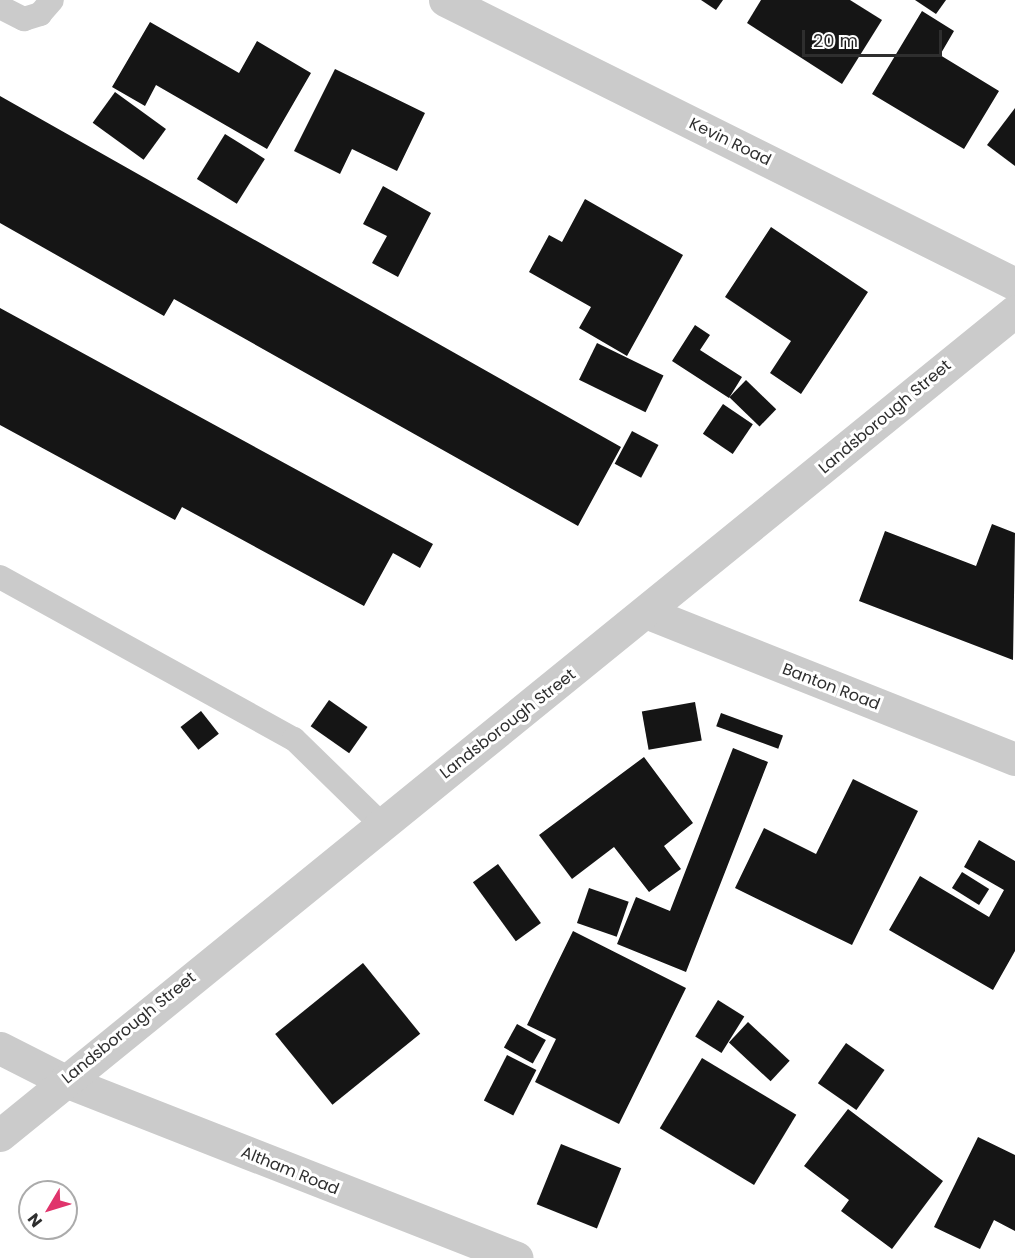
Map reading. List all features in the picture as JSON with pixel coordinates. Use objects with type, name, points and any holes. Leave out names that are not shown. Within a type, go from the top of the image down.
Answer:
[{"type":"street","name":"Kevin Road","points":[[445,0],[1015,284]]},
{"type":"street","name":"Landsborough Street","points":[[0,1135],[648,613],[1015,310]]},
{"type":"street","name":"Banton Road","points":[[648,613],[1015,759]]},
{"type":"street","name":"Altham Road","points":[[0,1048],[65,1081],[517,1258]]},
{"type":"lane","points":[[0,7],[24,19],[40,15],[52,0]]},
{"type":"lane","points":[[0,577],[294,739],[382,825]]},
{"type":"building","points":[[701,0],[723,0],[716,10]]},
{"type":"building","points":[[761,0],[850,0],[882,20],[842,84],[747,23]]},
{"type":"building","points":[[915,0],[946,0],[936,14]]},
{"type":"building","points":[[922,11],[954,31],[940,55],[999,91],[964,149],[872,94]]},
{"type":"building","points":[[150,22],[239,73],[257,41],[311,73],[267,149],[156,85],[145,106],[112,87]]},
{"type":"building","points":[[335,69],[425,113],[397,171],[352,149],[340,174],[294,151]]},
{"type":"building","points":[[115,92],[166,129],[144,160],[93,123]]},
{"type":"building","points":[[0,96],[621,447],[578,526],[174,299],[164,316],[0,223]]},
{"type":"building","points":[[1015,108],[1015,166],[987,145]]},
{"type":"building","points":[[225,134],[265,159],[237,204],[197,179]]},
{"type":"building","points":[[383,186],[431,213],[398,277],[372,263],[387,236],[363,224]]},
{"type":"building","points":[[585,199],[683,255],[627,356],[579,328],[591,307],[529,272],[549,235],[562,242]]},
{"type":"building","points":[[771,227],[868,292],[801,394],[770,373],[791,341],[725,297]]},
{"type":"building","points":[[0,308],[433,544],[420,568],[393,553],[364,606],[182,507],[175,520],[0,425]]},
{"type":"building","points":[[695,325],[710,335],[700,350],[742,377],[729,398],[672,361]]},
{"type":"building","points":[[597,343],[664,375],[646,412],[579,380]]},
{"type":"building","points":[[746,380],[776,409],[760,426],[729,397]]},
{"type":"building","points":[[723,404],[753,424],[733,454],[703,434]]},
{"type":"building","points":[[632,431],[658,445],[641,478],[615,464]]},
{"type":"building","points":[[992,524],[1015,533],[1013,660],[859,601],[885,531],[976,566]]},
{"type":"building","points":[[329,700],[368,727],[349,753],[311,726]]},
{"type":"building","points":[[695,702],[702,740],[649,750],[642,711]]},
{"type":"building","points":[[201,711],[219,734],[198,750],[181,727]]},
{"type":"building","points":[[721,713],[783,736],[778,749],[716,726]]},
{"type":"building","points":[[733,748],[768,762],[686,972],[617,944],[636,897],[670,911]]},
{"type":"building","points":[[644,757],[693,823],[664,846],[681,869],[649,892],[614,847],[572,879],[539,835]]},
{"type":"building","points":[[853,779],[918,811],[852,945],[735,888],[764,828],[816,854]]},
{"type":"building","points":[[979,840],[1015,861],[1015,951],[993,990],[889,930],[920,876],[989,917],[1004,890],[964,867]]},
{"type":"building","points":[[498,864],[541,923],[516,941],[473,882]]},
{"type":"building","points":[[962,872],[989,889],[979,905],[952,888]]},
{"type":"building","points":[[589,888],[629,902],[617,937],[577,923]]},
{"type":"building","points":[[573,931],[686,988],[619,1124],[535,1082],[556,1039],[527,1025]]},
{"type":"building","points":[[363,963],[420,1034],[332,1105],[275,1034]]},
{"type":"building","points":[[718,1000],[744,1016],[722,1053],[695,1036]]},
{"type":"building","points":[[748,1022],[790,1061],[771,1081],[729,1042]]},
{"type":"building","points":[[517,1024],[546,1040],[533,1064],[504,1048]]},
{"type":"building","points":[[846,1043],[885,1070],[856,1110],[818,1083]]},
{"type":"building","points":[[507,1055],[536,1070],[513,1115],[484,1100]]},
{"type":"building","points":[[702,1058],[796,1115],[754,1185],[660,1128]]},
{"type":"building","points":[[848,1109],[943,1181],[892,1249],[841,1211],[849,1200],[804,1166]]},
{"type":"building","points":[[978,1137],[1015,1155],[1015,1231],[994,1220],[980,1249],[934,1227]]},
{"type":"building","points":[[561,1144],[621,1168],[597,1229],[537,1204]]}]
